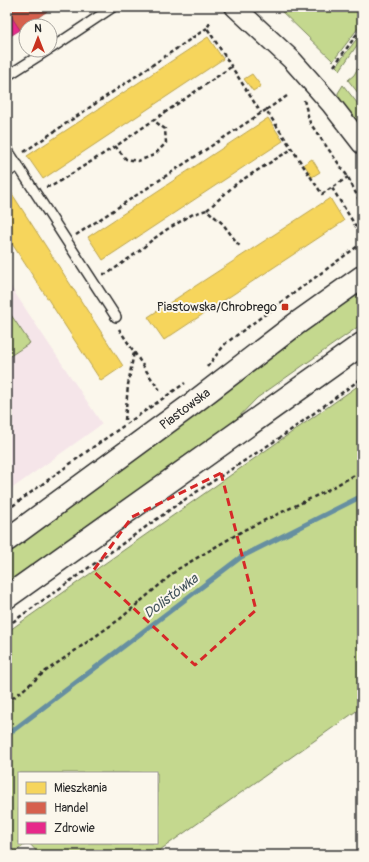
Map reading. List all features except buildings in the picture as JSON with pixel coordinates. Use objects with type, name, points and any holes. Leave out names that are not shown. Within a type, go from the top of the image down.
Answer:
[{"type":"main road","name":"Piastowska","points":[[7,540],[188,407],[296,324],[362,277]]},
{"type":"main road","points":[[7,597],[362,344]]},
{"type":"street","points":[[236,7],[292,60],[362,144]]},
{"type":"lane","points":[[58,43],[113,7]]},
{"type":"lane","points":[[7,76],[35,58]]},
{"type":"lane","points":[[7,149],[116,317]]},
{"type":"lane","points":[[7,173],[16,163]]},
{"type":"path","points":[[16,163],[27,150],[206,28],[210,22]]},
{"type":"path","points":[[334,66],[362,27]]},
{"type":"path","points":[[206,28],[261,113]]},
{"type":"path","points":[[34,189],[52,186],[115,146],[231,67]]},
{"type":"path","points":[[68,241],[287,96]]},
{"type":"path","points":[[266,110],[322,194],[348,177]]},
{"type":"path","points":[[115,146],[126,160],[138,161],[154,155],[166,143],[165,129],[153,120]]},
{"type":"path","points":[[310,123],[348,177],[362,206]]},
{"type":"path","points":[[91,277],[107,274],[166,230],[194,214],[206,210],[236,183],[292,149]]},
{"type":"path","points":[[332,188],[360,233]]},
{"type":"path","points":[[206,210],[223,224],[241,248]]},
{"type":"path","points":[[204,370],[226,343],[362,243]]},
{"type":"path","points":[[119,329],[162,393]]},
{"type":"path","points":[[125,420],[128,385],[134,352]]},
{"type":"path","points":[[7,626],[178,504],[284,434],[362,378]]},
{"type":"path","points":[[7,510],[89,450],[191,379]]},
{"type":"path","points":[[7,703],[46,671],[120,620],[178,569],[246,529],[324,492],[362,471]]},
{"type":"highlighted area","points":[[221,473],[256,610],[195,665],[93,571],[132,517]]},
{"type":"shaded area","points":[[7,281],[102,424],[7,492]]},
{"type":"green space","points":[[277,7],[362,7],[362,23],[333,61]]},
{"type":"green space","points":[[362,32],[362,38],[340,70],[336,66]]},
{"type":"green space","points":[[362,60],[362,98],[348,80],[354,75]]},
{"type":"green space","points":[[343,85],[358,104],[362,114],[362,130],[338,98],[338,93]]},
{"type":"green space","points":[[362,289],[362,324],[257,398],[225,431],[107,511],[7,585],[7,552],[110,478]]},
{"type":"green space","points":[[7,309],[30,343],[7,358]]},
{"type":"green space","points":[[362,383],[362,707],[153,855],[40,855],[30,844],[158,844],[158,772],[18,772],[18,844],[26,844],[11,855],[7,855],[7,632]]},
{"type":"waterway","name":"Dolistówka","points":[[7,735],[241,557],[362,496]]},
{"type":"place","name":"Piastowska/Chrobrego","points":[[285,307]]}]
